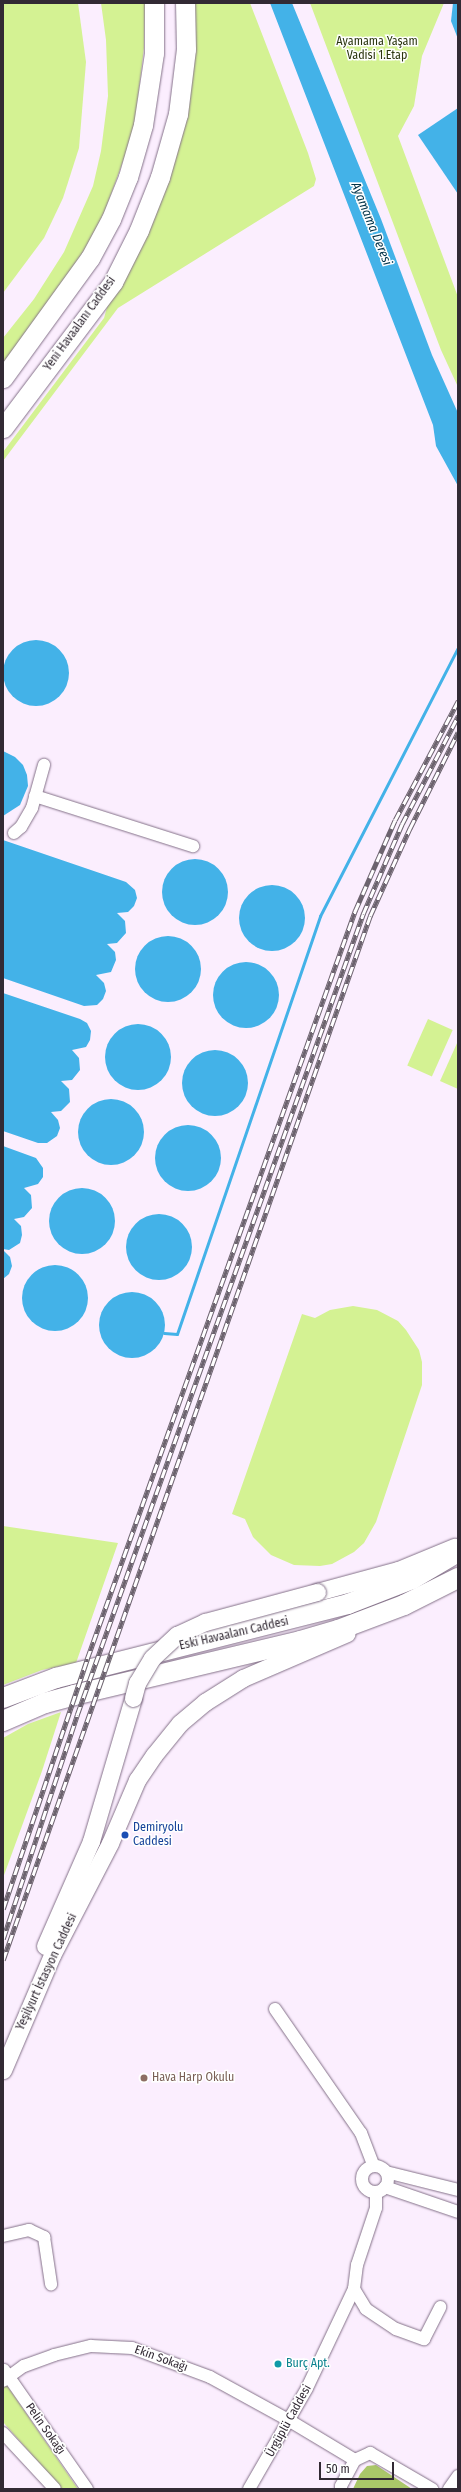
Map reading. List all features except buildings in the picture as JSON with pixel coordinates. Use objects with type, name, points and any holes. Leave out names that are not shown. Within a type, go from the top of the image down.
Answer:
[{"type":"highway","name":"Eski Havaalanı Caddesi","points":[[3,1698],[56,1678],[348,1604],[412,1578],[458,1552]]},
{"type":"highway","name":"Eski Havaalanı Caddesi","points":[[3,1721],[39,1706],[74,1695],[300,1641],[369,1620],[404,1606],[458,1578]]},
{"type":"main road","points":[[3,378],[90,258],[111,219],[128,177],[143,125],[154,53],[154,3]]},
{"type":"main road","name":"Yeni Havaalanı Caddesi","points":[[3,428],[113,282],[139,230],[160,177],[178,114],[186,49],[186,3]]},
{"type":"main road","name":"Yeşilyurt İstasyon Caddesi","points":[[3,2042],[91,1841],[137,1683],[152,1658],[176,1635],[205,1622],[398,1570],[458,1545]]},
{"type":"main road","name":"Yeşilyurt İstasyon Caddesi","points":[[3,2070],[52,1955],[93,1875],[138,1780],[154,1755],[180,1723],[205,1702],[243,1678],[326,1644],[369,1620]]},
{"type":"street","points":[[14,833],[32,808],[44,764]]},
{"type":"street","points":[[35,796],[193,846]]},
{"type":"street","points":[[275,2009],[360,2133],[373,2165]]},
{"type":"street","points":[[381,2190],[389,2177],[384,2168],[373,2165],[364,2170],[361,2180],[366,2189],[381,2190],[458,2212]]},
{"type":"street","points":[[386,2172],[458,2190]]},
{"type":"street","name":"Ürgüplü Caddesi","points":[[249,2489],[290,2421],[334,2334],[354,2288],[357,2265],[381,2190]]},
{"type":"street","points":[[3,2236],[29,2230],[44,2237],[51,2284]]},
{"type":"street","points":[[354,2288],[366,2309],[396,2329],[424,2338],[440,2307]]},
{"type":"street","name":"Ekin Sokağı","points":[[4,2375],[54,2355],[91,2346],[132,2348],[210,2377],[290,2421],[355,2460]]},
{"type":"street","name":"Pelin Sokağı","points":[[4,2375],[87,2489]]},
{"type":"street","points":[[3,2433],[55,2489]]},
{"type":"street","points":[[341,2489],[341,2486],[355,2460],[370,2453],[432,2489]]},
{"type":"street","points":[[449,2489],[458,2476]]},
{"type":"green space","points":[[3,3],[78,3],[86,62],[79,148],[63,198],[44,238],[3,293]]},
{"type":"green space","points":[[101,3],[145,3],[144,48],[134,131],[105,211],[88,244],[70,273],[3,364],[3,338],[34,299],[64,252],[93,186],[101,151],[108,96],[106,40]]},
{"type":"green space","points":[[192,3],[250,3],[308,153],[316,179],[314,186],[118,308],[3,461],[3,452],[104,318],[108,304],[144,240],[162,198],[176,158],[183,120]]},
{"type":"green space","name":"Ayamama Yaşam Vadisi 1.Etap","points":[[310,3],[444,3],[422,56],[414,106],[398,136],[458,297],[458,387],[441,350]]},
{"type":"green space","points":[[428,1019],[453,1030],[432,1077],[407,1066]]},
{"type":"green space","points":[[458,1041],[458,1089],[440,1081]]},
{"type":"green space","points":[[353,1306],[377,1310],[398,1321],[406,1330],[419,1350],[422,1362],[422,1385],[376,1522],[364,1543],[354,1552],[332,1564],[320,1566],[294,1565],[271,1555],[253,1537],[245,1519],[232,1514],[302,1314],[315,1318],[330,1310]]},
{"type":"green space","points":[[3,1526],[118,1543],[76,1663],[42,1670],[3,1685]]},
{"type":"green space","points":[[61,1712],[42,1771],[3,1878],[3,1738],[28,1724]]},
{"type":"green space","points":[[6,2384],[78,2489],[62,2489],[3,2422],[3,2388]]},
{"type":"green space","points":[[376,2465],[412,2489],[353,2489],[360,2474],[367,2466]]},
{"type":"water","name":"Ayamama Deresi","points":[[270,3],[292,3],[381,219],[432,355],[458,413],[458,486],[436,446],[433,425]]},
{"type":"water","points":[[453,3],[458,3],[458,39],[451,21]]},
{"type":"water","points":[[458,108],[458,194],[418,135]]},
{"type":"water","points":[[29,640],[43,640],[55,645],[64,654],[69,666],[67,686],[60,697],[43,706],[29,706],[17,701],[8,692],[3,680],[3,666],[8,654],[17,645]]},
{"type":"water","points":[[3,751],[15,757],[23,765],[27,775],[28,786],[20,805],[3,816]]},
{"type":"water","points":[[3,840],[126,882],[135,890],[137,898],[134,906],[128,912],[117,913],[125,921],[126,933],[117,943],[107,944],[115,952],[116,960],[111,972],[96,975],[104,983],[106,991],[103,999],[97,1005],[84,1006],[3,978]]},
{"type":"water","points":[[188,859],[202,859],[214,864],[223,873],[228,885],[226,905],[219,916],[202,925],[188,925],[176,920],[167,911],[162,899],[162,885],[167,873],[176,864]]},
{"type":"water","points":[[265,885],[279,885],[291,890],[300,899],[305,911],[303,931],[296,942],[279,951],[265,951],[253,946],[244,937],[239,925],[239,911],[244,899],[253,890]]},
{"type":"water","points":[[161,936],[175,936],[187,941],[196,950],[201,962],[199,982],[192,993],[175,1002],[161,1002],[149,997],[140,988],[135,976],[135,962],[140,950],[149,941]]},
{"type":"water","points":[[239,962],[253,962],[265,967],[274,976],[279,988],[277,1008],[270,1019],[253,1028],[239,1028],[227,1023],[218,1014],[213,1002],[213,988],[218,976],[227,967]]},
{"type":"water","points":[[3,993],[80,1019],[87,1023],[91,1031],[90,1040],[86,1047],[72,1050],[79,1058],[80,1070],[72,1080],[61,1081],[69,1089],[70,1102],[61,1111],[51,1112],[58,1120],[60,1128],[57,1136],[47,1143],[38,1143],[3,1131]]},
{"type":"water","points":[[131,1024],[145,1024],[157,1029],[166,1038],[171,1050],[169,1070],[162,1081],[145,1090],[131,1090],[119,1085],[110,1076],[105,1064],[105,1050],[110,1038],[119,1029]]},
{"type":"water","points":[[208,1050],[222,1050],[234,1055],[243,1064],[248,1076],[246,1096],[239,1107],[222,1116],[208,1116],[196,1111],[187,1102],[182,1090],[182,1076],[187,1064],[196,1055]]},
{"type":"water","points":[[104,1099],[118,1099],[130,1104],[139,1113],[144,1125],[142,1145],[135,1156],[118,1165],[104,1165],[92,1160],[83,1151],[78,1139],[78,1125],[83,1113],[92,1104]]},
{"type":"water","points":[[181,1125],[195,1125],[207,1130],[216,1139],[221,1151],[219,1171],[212,1182],[195,1191],[181,1191],[169,1186],[160,1177],[155,1165],[155,1151],[160,1139],[169,1130]]},
{"type":"water","points":[[3,1146],[36,1158],[43,1168],[43,1177],[38,1184],[24,1188],[31,1195],[32,1208],[24,1217],[14,1219],[21,1226],[22,1235],[20,1243],[9,1250],[3,1249]]},
{"type":"water","points":[[75,1188],[89,1188],[101,1193],[110,1202],[115,1214],[113,1234],[106,1245],[89,1254],[75,1254],[63,1249],[54,1240],[49,1228],[49,1214],[54,1202],[63,1193]]},
{"type":"water","points":[[152,1214],[166,1214],[178,1219],[187,1228],[192,1240],[190,1260],[183,1271],[166,1280],[152,1280],[140,1275],[131,1266],[126,1254],[126,1240],[131,1228],[140,1219]]},
{"type":"water","points":[[3,1250],[10,1257],[12,1266],[9,1274],[3,1279]]},
{"type":"water","points":[[48,1265],[62,1265],[74,1270],[83,1279],[88,1291],[86,1311],[79,1322],[62,1331],[48,1331],[36,1326],[27,1317],[22,1305],[22,1291],[27,1279],[36,1270]]},
{"type":"water","points":[[125,1292],[139,1292],[151,1297],[160,1306],[165,1318],[163,1338],[156,1349],[139,1358],[125,1358],[113,1353],[104,1344],[99,1332],[99,1318],[104,1306],[113,1297]]},
{"type":"waterway","points":[[164,1333],[177,1334],[320,916],[458,647]]},
{"type":"railway","points":[[3,1909],[87,1659],[355,911],[395,820],[458,701]]},
{"type":"railway","points":[[3,1939],[77,1715],[363,914],[402,824],[458,716]]},
{"type":"railway","points":[[3,1960],[370,916],[410,828],[458,732]]},
{"type":"place","name":"Demiryolu Caddesi","points":[[125,1835]]},
{"type":"place","name":"Hava Harp Okulu","points":[[144,2078]]},
{"type":"place","name":"Burç Apt.","points":[[278,2364]]}]
